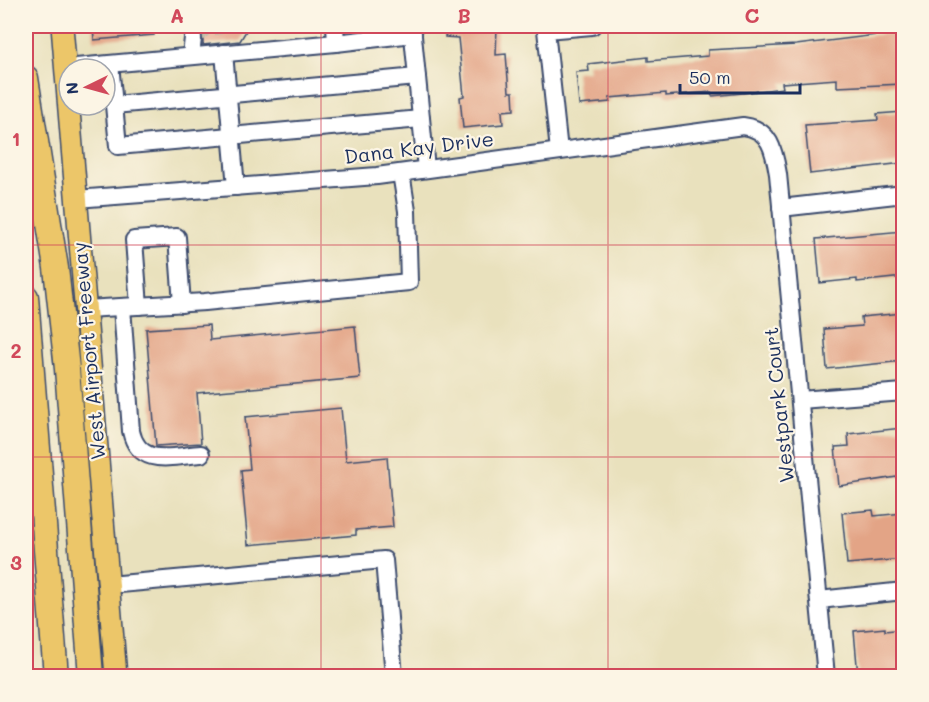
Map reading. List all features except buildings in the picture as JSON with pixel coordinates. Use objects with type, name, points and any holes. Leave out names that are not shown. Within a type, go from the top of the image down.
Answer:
[{"type":"highway","points":[[26,78],[56,268],[66,358],[91,676]]},
{"type":"highway","points":[[26,297],[56,676]]},
{"type":"main road","name":"West Airport Freeway","points":[[62,26],[64,57]]},
{"type":"main road","name":"West Airport Freeway","points":[[69,117],[116,676]]},
{"type":"street","points":[[335,26],[336,43]]},
{"type":"street","points":[[559,151],[546,30],[592,26]]},
{"type":"street","points":[[117,63],[336,43],[413,30],[426,170]]},
{"type":"street","points":[[191,56],[193,38]]},
{"type":"street","points":[[224,53],[236,187]]},
{"type":"street","points":[[117,105],[417,77]]},
{"type":"street","points":[[115,117],[118,146],[421,119]]},
{"type":"street","name":"Dana Kay Drive","points":[[76,199],[401,173],[743,126],[754,127],[765,133]]},
{"type":"street","name":"Westpark Court","points":[[765,133],[774,151],[781,208],[826,676]]},
{"type":"street","points":[[86,309],[183,304],[409,282],[407,211],[401,173]]},
{"type":"street","points":[[781,208],[903,194]]},
{"type":"street","points":[[183,304],[177,237],[134,240],[130,307],[131,431],[137,448],[144,455],[156,457],[201,454]]},
{"type":"street","points":[[800,400],[903,392]]},
{"type":"street","points":[[109,585],[384,560],[394,676]]},
{"type":"street","points":[[819,600],[903,591]]},
{"type":"tunnel","points":[[193,38],[205,28],[221,26]]}]
